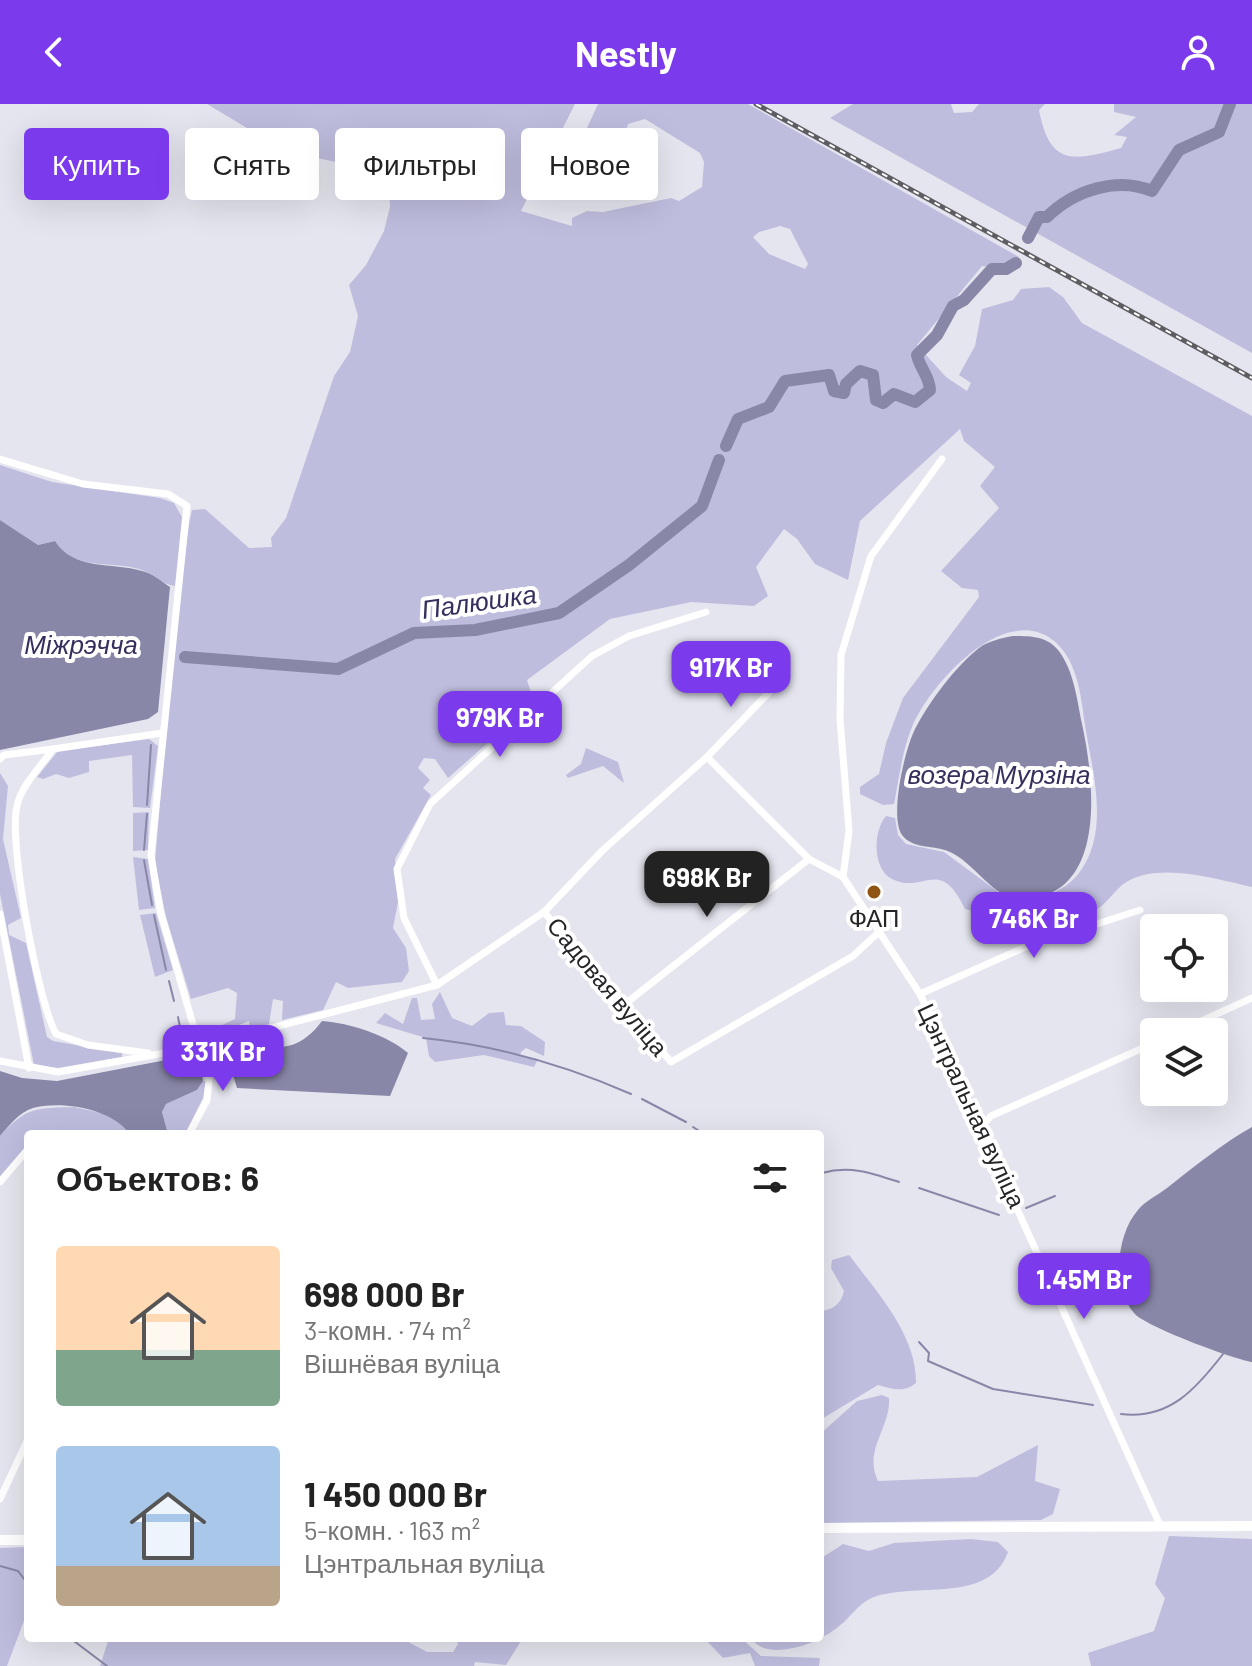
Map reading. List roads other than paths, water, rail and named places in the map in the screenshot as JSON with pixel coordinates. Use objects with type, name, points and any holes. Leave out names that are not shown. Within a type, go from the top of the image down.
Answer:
[{"type":"street","points":[[0,459],[83,484],[168,494],[187,506],[162,733],[152,872],[209,1080],[207,1100],[191,1130]]},
{"type":"street","points":[[843,877],[849,831],[840,719],[841,655],[871,556],[942,459]]},
{"type":"street","points":[[437,985],[404,918],[397,869],[430,804],[592,656],[629,636],[706,612]]},
{"type":"street","points":[[0,1061],[58,1072],[198,1047],[437,985],[544,912],[603,850],[707,757],[778,683]]},
{"type":"street","points":[[0,759],[4,755],[162,733]]},
{"type":"street","points":[[53,749],[21,794],[16,807],[15,843],[29,934],[53,1030],[62,1039],[154,1054]]},
{"type":"street","name":"Цэнтральная вуліца","points":[[707,757],[809,859],[843,877],[920,994],[1160,1525]]},
{"type":"street","points":[[625,1004],[809,859]]},
{"type":"street","name":"Цэнтральная вуліца","points":[[920,994],[1009,953],[1140,910]]},
{"type":"street","name":"Садовая вуліца","points":[[544,912],[671,1062],[853,956],[880,931]]},
{"type":"street","points":[[0,914],[29,1068]]},
{"type":"street","points":[[1208,1018],[1252,998]]},
{"type":"street","points":[[982,1126],[991,1116],[1140,1049]]},
{"type":"street","points":[[0,1182],[24,1154]]},
{"type":"street","points":[[0,1499],[24,1446]]},
{"type":"street","points":[[0,1473],[10,1472]]},
{"type":"street","points":[[824,1528],[1252,1526]]},
{"type":"street","points":[[0,1540],[24,1540]]},
{"type":"water","name":"Міжрэчча","points":[[0,520],[38,545],[55,541],[72,557],[94,564],[146,572],[170,587],[158,712],[148,719],[0,750]]},
{"type":"water","name":"возера Мурзіна","points":[[1013,636],[1049,642],[1068,667],[1086,747],[1091,803],[1089,832],[1082,858],[1070,879],[1050,893],[1022,899],[1000,892],[952,853],[906,839],[898,826],[897,813],[907,751],[928,707],[952,675],[979,648]]},
{"type":"water","points":[[322,1021],[368,1031],[408,1053],[390,1096],[237,1088],[231,1068],[233,1049],[293,1045]]},
{"type":"water","points":[[192,1055],[199,1059],[203,1081],[197,1090],[166,1104],[162,1112],[167,1130],[126,1130],[112,1118],[99,1113],[58,1105],[28,1110],[0,1136],[0,1071],[22,1078],[57,1081]]},
{"type":"water","points":[[1252,1127],[1252,1362],[1190,1341],[1141,1319],[1127,1302],[1122,1289],[1120,1261],[1125,1233],[1141,1207]]},
{"type":"waterway","name":"Палюшка","points":[[1028,238],[1039,217],[1047,217],[1082,193],[1124,185],[1152,191],[1179,150],[1219,132],[1230,104]]},
{"type":"waterway","name":"Палюшка","points":[[726,446],[738,419],[769,407],[785,381],[829,375],[834,391],[844,393],[846,384],[860,371],[873,375],[876,400],[883,403],[894,394],[915,402],[930,390],[917,355],[937,335],[953,306],[964,300],[992,269],[1006,269],[1016,263]]},
{"type":"waterway","name":"Палюшка","points":[[185,657],[338,669],[414,633],[475,630],[559,613],[629,565],[702,506],[719,460]]},
{"type":"waterway","points":[[147,805],[151,745]]},
{"type":"waterway","points":[[144,850],[147,814]]},
{"type":"waterway","points":[[144,860],[152,905]]},
{"type":"waterway","points":[[154,915],[166,970]]},
{"type":"waterway","points":[[169,981],[174,1001]]},
{"type":"waterway","points":[[178,1017],[182,1037]]},
{"type":"waterway","points":[[423,1038],[530,1058],[631,1094]]},
{"type":"waterway","points":[[642,1099],[686,1122]]},
{"type":"waterway","points":[[693,1127],[698,1130]]},
{"type":"waterway","points":[[824,1173],[852,1170],[899,1182]]},
{"type":"waterway","points":[[919,1188],[999,1215]]},
{"type":"waterway","points":[[1026,1208],[1055,1196]]},
{"type":"waterway","points":[[919,1342],[929,1353],[928,1361],[993,1389],[1093,1405]]},
{"type":"waterway","points":[[1121,1414],[1138,1415],[1167,1407],[1192,1390],[1223,1354]]},
{"type":"waterway","points":[[0,1566],[18,1571],[24,1579]]},
{"type":"waterway","points":[[75,1642],[107,1666]]},
{"type":"railway","points":[[756,104],[1252,378]]},
{"type":"place","name":"ФАП","points":[[874,892]]}]
